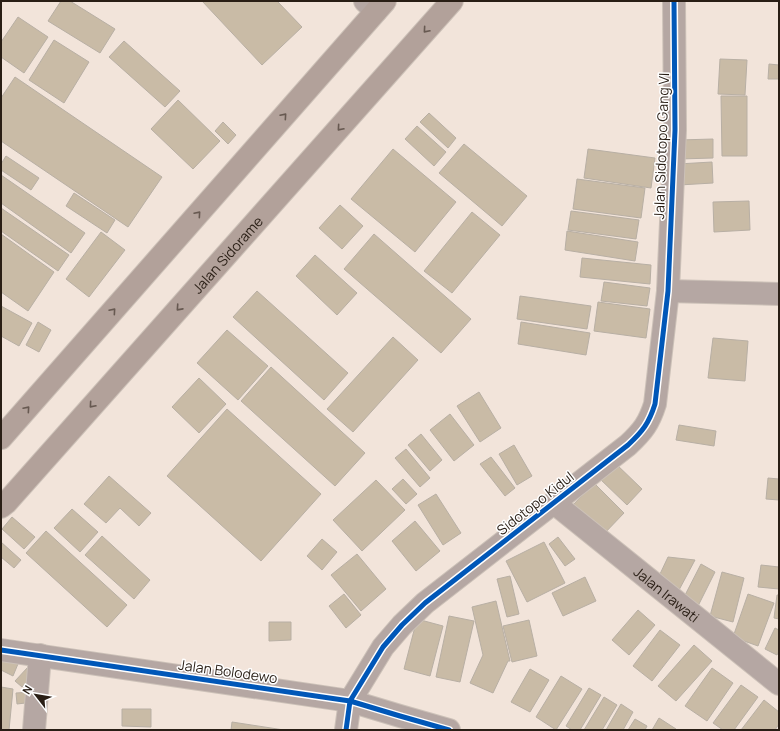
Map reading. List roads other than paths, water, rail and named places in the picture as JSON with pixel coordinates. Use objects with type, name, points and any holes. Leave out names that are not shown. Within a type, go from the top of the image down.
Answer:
[{"type":"highway","name":"Jalan Sidorame","points":[[1,507],[330,140],[452,1]]},
{"type":"highway","points":[[1,438],[375,4]]},
{"type":"street","name":"Jalan Sidotopo Gang VI","points":[[668,292],[675,130],[674,1]]},
{"type":"street","points":[[668,292],[779,294]]},
{"type":"street","name":"Sidotopo Kidul","points":[[350,701],[383,647],[425,603],[639,436],[651,416],[655,404],[668,292]]},
{"type":"street","name":"Jalan Irawati","points":[[554,503],[779,684]]},
{"type":"street","name":"Jalan Bolodewo","points":[[1,650],[350,701],[449,730]]},
{"type":"street","points":[[34,730],[40,656]]},
{"type":"street","points":[[346,730],[350,701]]}]
